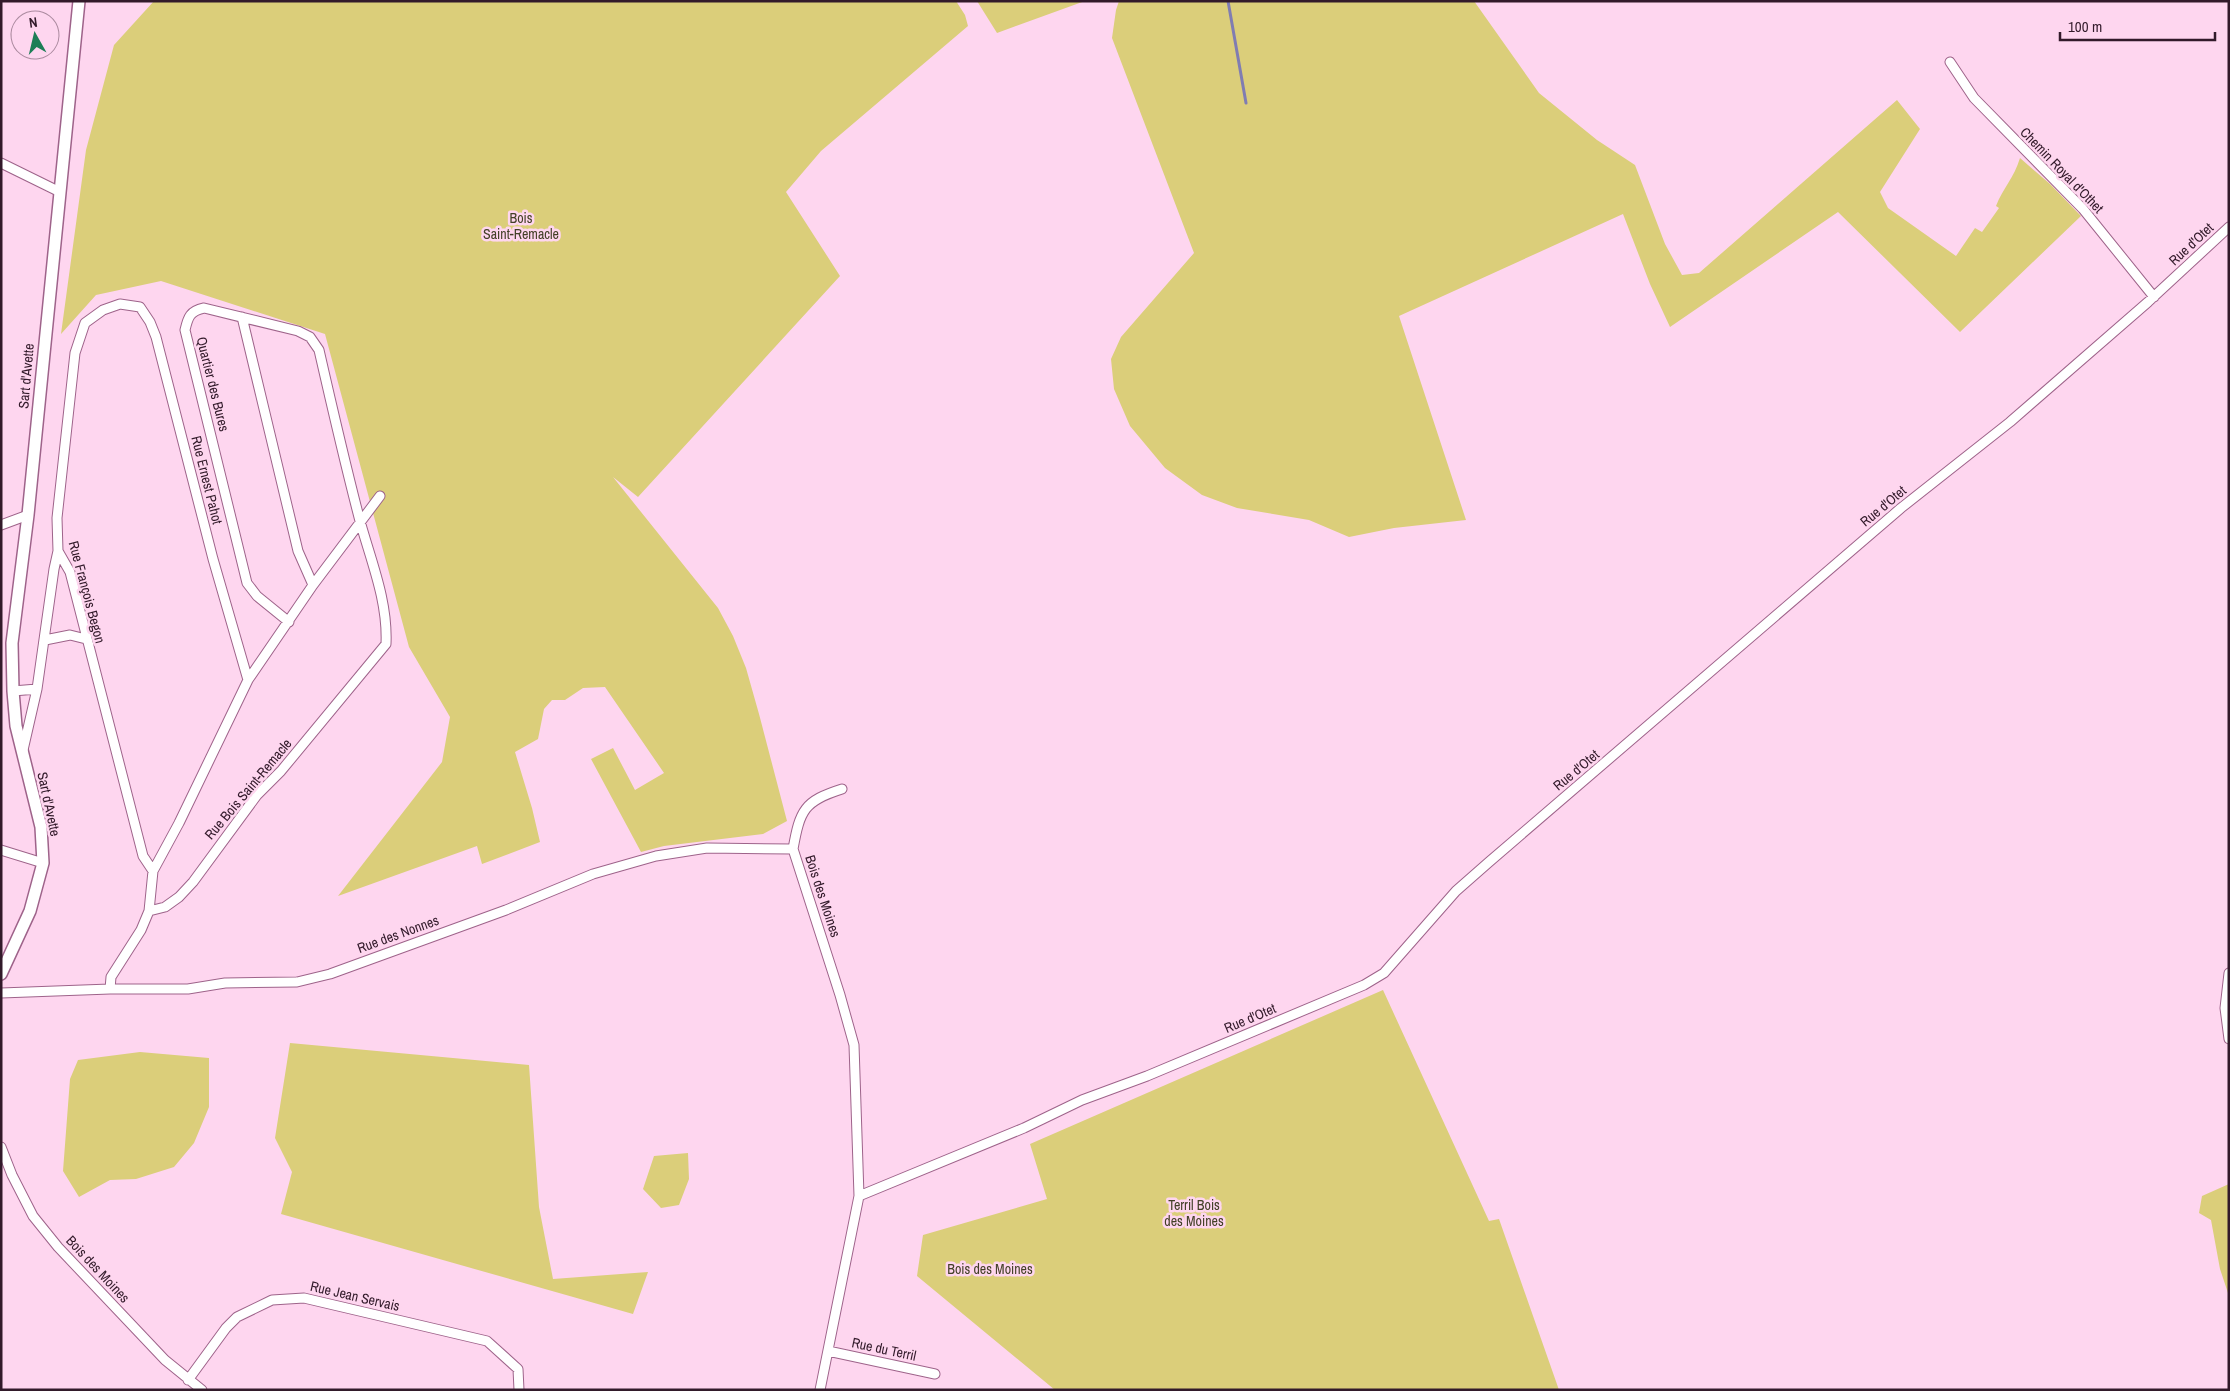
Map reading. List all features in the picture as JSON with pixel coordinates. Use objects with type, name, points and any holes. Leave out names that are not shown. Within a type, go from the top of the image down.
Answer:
[{"type":"street","name":"Sart d'Avette","points":[[1,974],[30,911],[43,863],[41,828],[21,754],[13,691],[12,643],[28,515],[79,1]]},
{"type":"street","name":"Chemin Royal d'Othet","points":[[1950,62],[1974,98],[2083,209],[2154,297]]},
{"type":"street","points":[[1,163],[60,192]]},
{"type":"street","name":"Rue d'Otet","points":[[859,1196],[1024,1128],[1082,1100],[1147,1076],[1355,989],[1384,973],[1456,891],[1902,508],[2010,422],[2154,297],[2229,227]]},
{"type":"street","name":"Rue François Begon","points":[[120,304],[103,310],[85,323],[75,353],[57,518],[58,551],[70,572],[143,856],[153,871]]},
{"type":"street","name":"Rue Ernest Pahot","points":[[120,304],[140,307],[150,322],[156,337],[248,680]]},
{"type":"street","name":"Quartier des Bures","points":[[242,317],[204,308],[194,310],[188,316],[185,330],[247,584],[257,596],[289,622]]},
{"type":"street","points":[[313,585],[298,551],[242,317],[298,331],[310,337],[319,350],[360,521]]},
{"type":"street","points":[[110,989],[111,977],[141,930],[149,912],[153,871],[179,823],[248,680],[313,585],[380,496]]},
{"type":"street","points":[[1,525],[28,515]]},
{"type":"street","name":"Rue Bois Saint-Remacle","points":[[149,912],[165,907],[179,897],[193,882],[245,810],[281,771],[386,644],[387,624],[360,521]]},
{"type":"street","name":"Sart d'Avette","points":[[21,754],[37,689],[58,551]]},
{"type":"street","points":[[45,640],[70,635],[86,639]]},
{"type":"street","points":[[13,691],[37,689]]},
{"type":"street","name":"Bois des Moines","points":[[820,1390],[859,1196],[854,1045],[793,849],[797,824],[812,801],[842,789]]},
{"type":"street","name":"Rue des Nonnes","points":[[1,993],[110,989],[188,989],[225,983],[297,982],[330,974],[506,910],[593,874],[656,856],[707,848],[770,847],[793,849]]},
{"type":"street","points":[[1,850],[43,863]]},
{"type":"street","points":[[2229,973],[2225,1008],[2229,1038]]},
{"type":"street","name":"Bois des Moines","points":[[1,1147],[12,1175],[33,1216],[58,1247],[141,1335],[188,1380],[202,1390]]},
{"type":"street","name":"Rue Jean Servais","points":[[188,1380],[226,1328],[238,1317],[272,1300],[304,1298],[487,1341],[518,1370],[519,1390]]},
{"type":"street","name":"Rue du Terril","points":[[828,1351],[935,1374]]},
{"type":"green space","name":"Bois Saint-Remacle","points":[[154,1],[956,1],[965,15],[968,26],[821,151],[786,192],[840,276],[638,497],[613,477],[718,608],[733,636],[746,668],[787,821],[763,834],[664,846],[641,852],[591,759],[613,748],[635,790],[664,773],[605,687],[583,688],[565,700],[552,700],[544,709],[538,739],[515,752],[540,842],[482,864],[477,846],[338,896],[442,762],[450,717],[409,647],[325,334],[161,281],[96,295],[61,334],[86,150],[114,45]]},
{"type":"green space","points":[[977,1],[1085,1],[997,33]]},
{"type":"green space","points":[[1119,1],[1474,1],[1539,93],[1597,140],[1635,165],[1665,244],[1682,275],[1699,273],[1897,100],[1920,129],[1880,192],[1888,208],[1956,256],[1975,228],[1982,232],[1999,208],[1996,206],[2020,158],[2050,184],[2081,216],[1960,332],[1838,212],[1670,327],[1650,284],[1623,214],[1399,316],[1466,520],[1394,528],[1349,537],[1309,520],[1237,508],[1202,495],[1165,468],[1130,426],[1114,389],[1111,359],[1121,337],[1194,253],[1112,38]]},
{"type":"green space","name":"Terril Bois des Moines","points":[[1383,990],[1489,1221],[1499,1219],[1559,1390],[1055,1390],[917,1276],[923,1235],[1047,1199],[1030,1144]]},
{"type":"green space","points":[[290,1043],[529,1065],[539,1207],[553,1279],[648,1272],[633,1314],[281,1214],[292,1172],[275,1138]]},
{"type":"green space","points":[[140,1052],[209,1058],[209,1107],[194,1143],[174,1167],[136,1179],[110,1180],[79,1197],[63,1171],[70,1079],[78,1060]]},
{"type":"green space","points":[[688,1153],[689,1179],[679,1205],[661,1208],[643,1189],[654,1156]]},
{"type":"green space","points":[[2229,1184],[2229,1296],[2220,1269],[2211,1220],[2199,1213],[2202,1196]]},
{"type":"waterway","points":[[1228,1],[1246,103]]}]
